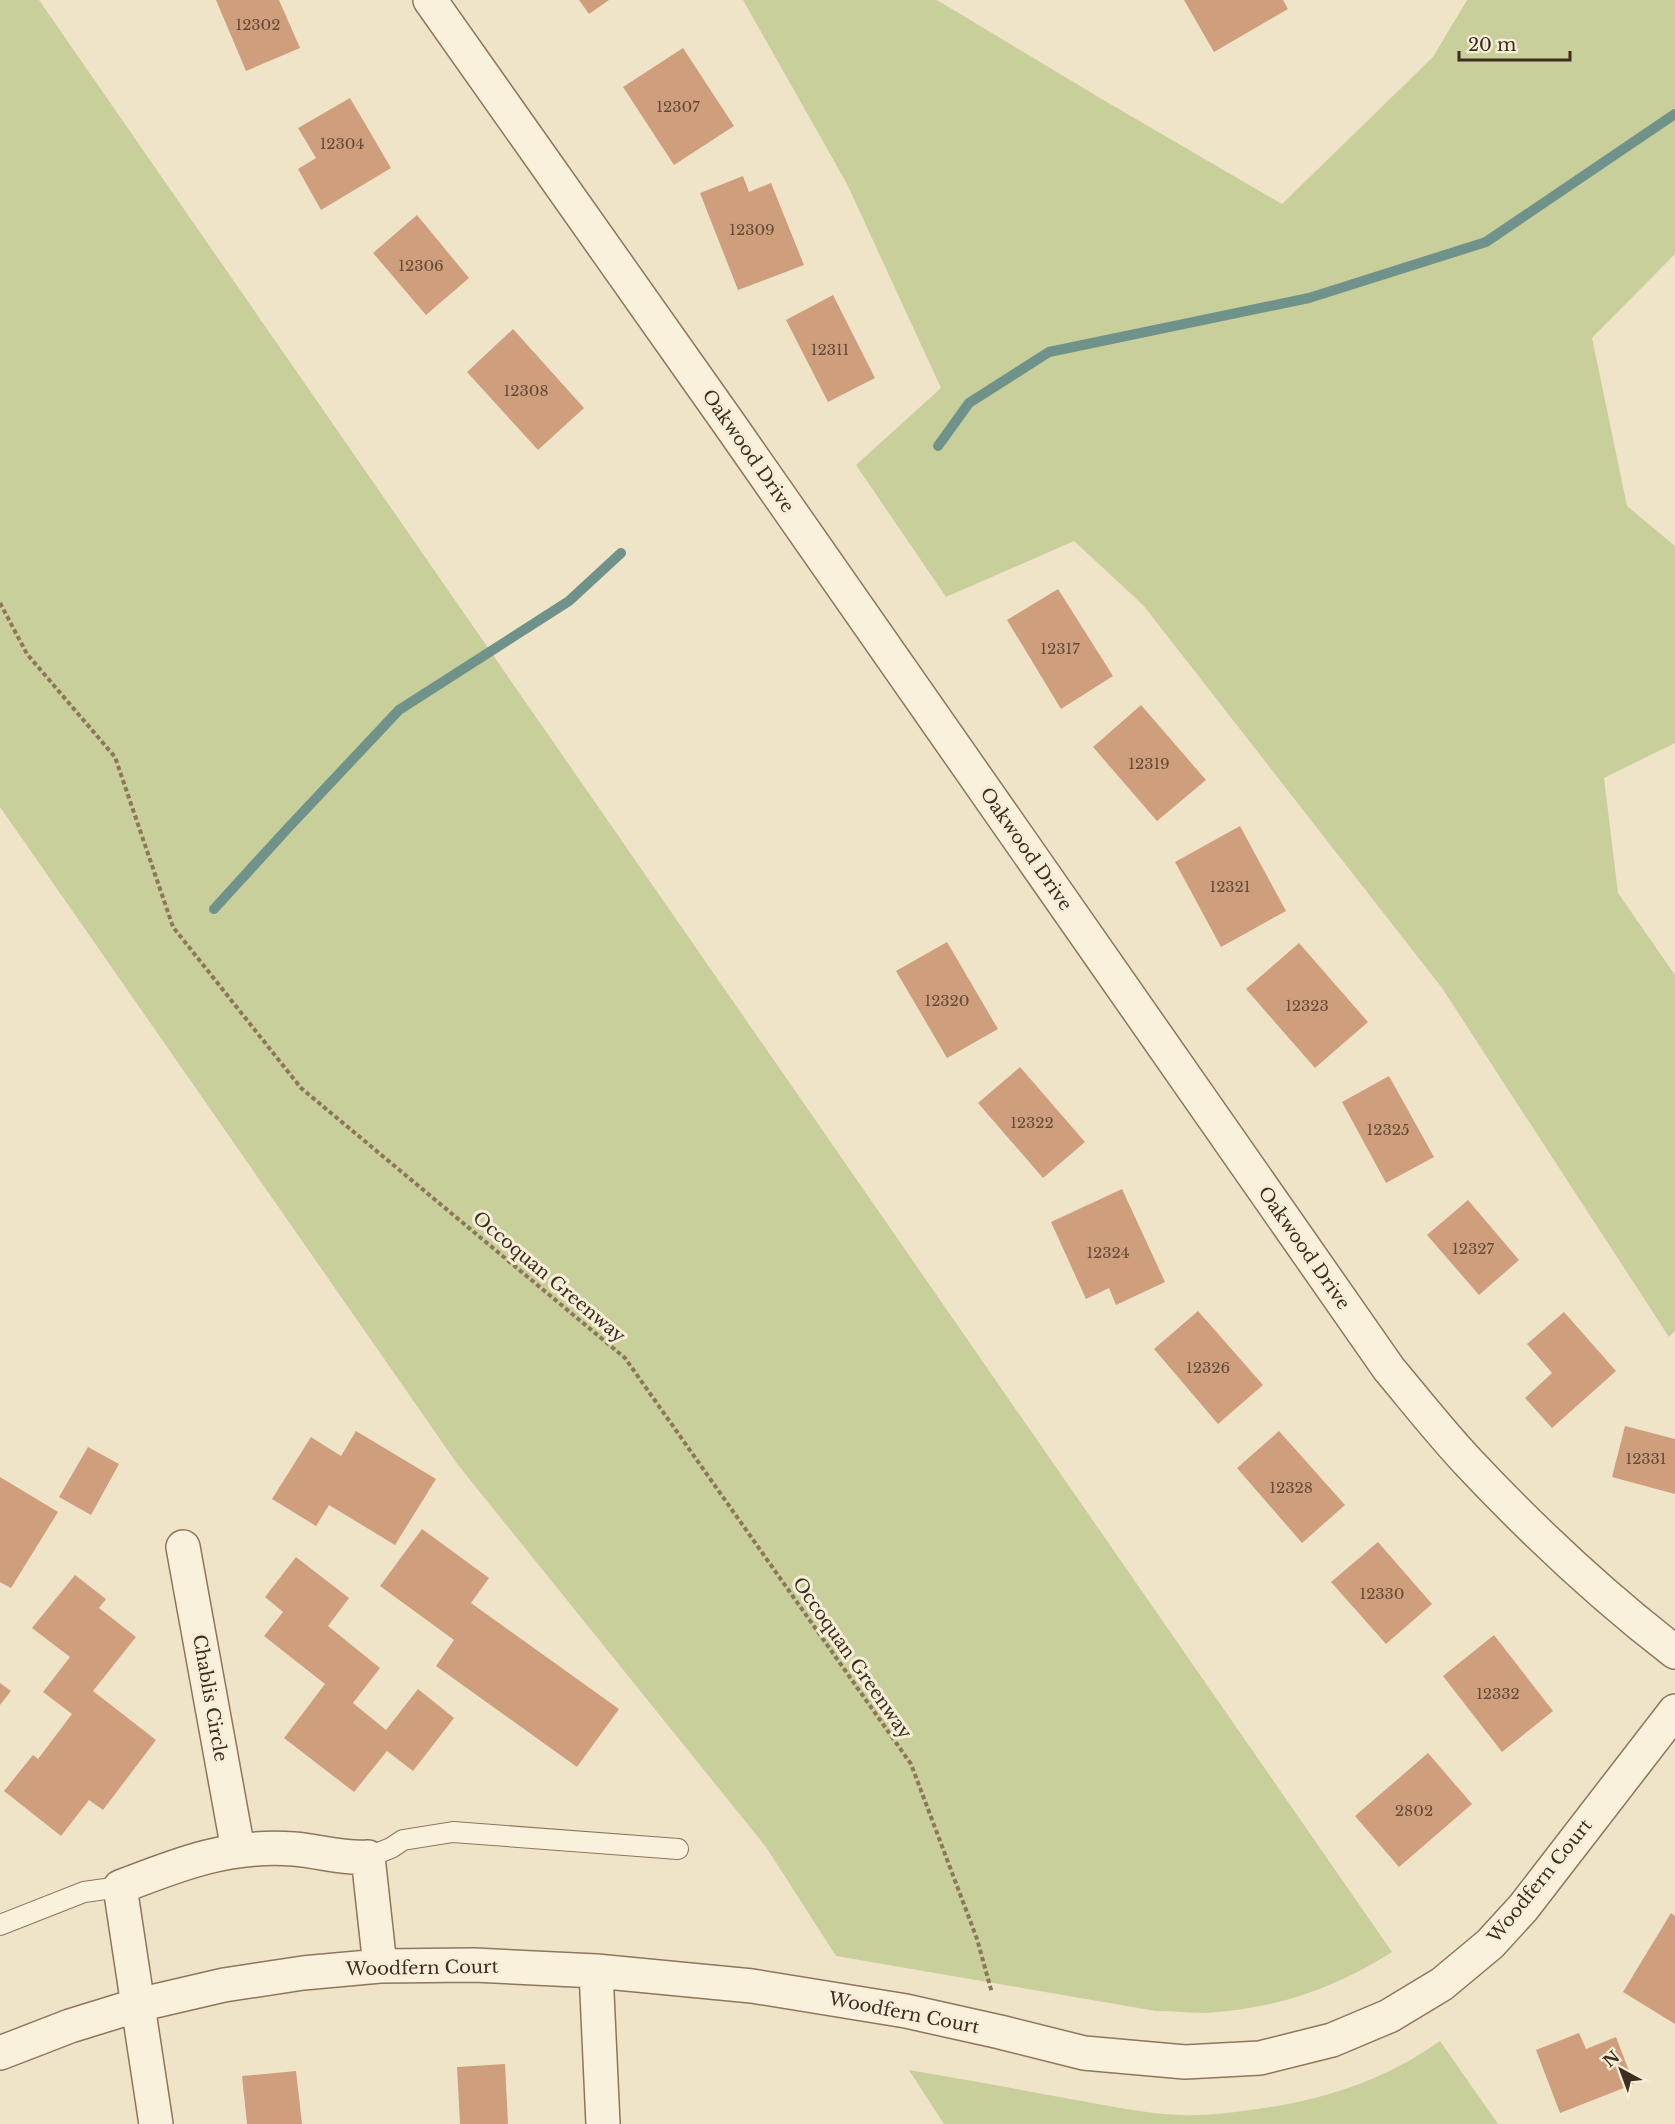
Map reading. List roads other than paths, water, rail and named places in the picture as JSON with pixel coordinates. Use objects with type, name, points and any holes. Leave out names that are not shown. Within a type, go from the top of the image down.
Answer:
[{"type":"street","name":"Oakwood Drive","points":[[430,0],[730,425],[1389,1369],[1468,1462],[1553,1548],[1644,1628],[1675,1652]]},
{"type":"street","name":"Chablis Circle","points":[[183,1547],[238,1850]]},
{"type":"street","name":"Woodfern Court","points":[[0,2052],[70,2026],[138,2005],[235,1983],[303,1972],[380,1966],[474,1965],[596,1971],[752,1986],[906,2011],[1084,2054],[1185,2062],[1260,2058],[1332,2040],[1389,2016],[1442,1984],[1497,1937],[1523,1908],[1675,1711]]},
{"type":"street","points":[[156,2124],[120,1887],[187,1861],[238,1850],[294,1849],[357,1858],[368,1857],[380,1966]]},
{"type":"street","points":[[596,1971],[603,2124]]},
{"type":"lane","points":[[368,1857],[403,1840],[453,1832],[678,1849]]},
{"type":"lane","points":[[0,1924],[84,1892],[120,1887]]},
{"type":"waterway","points":[[938,446],[969,403],[1049,352],[1309,298],[1486,242],[1675,114]]},
{"type":"waterway","points":[[214,909],[399,710],[569,601],[621,553]]}]
